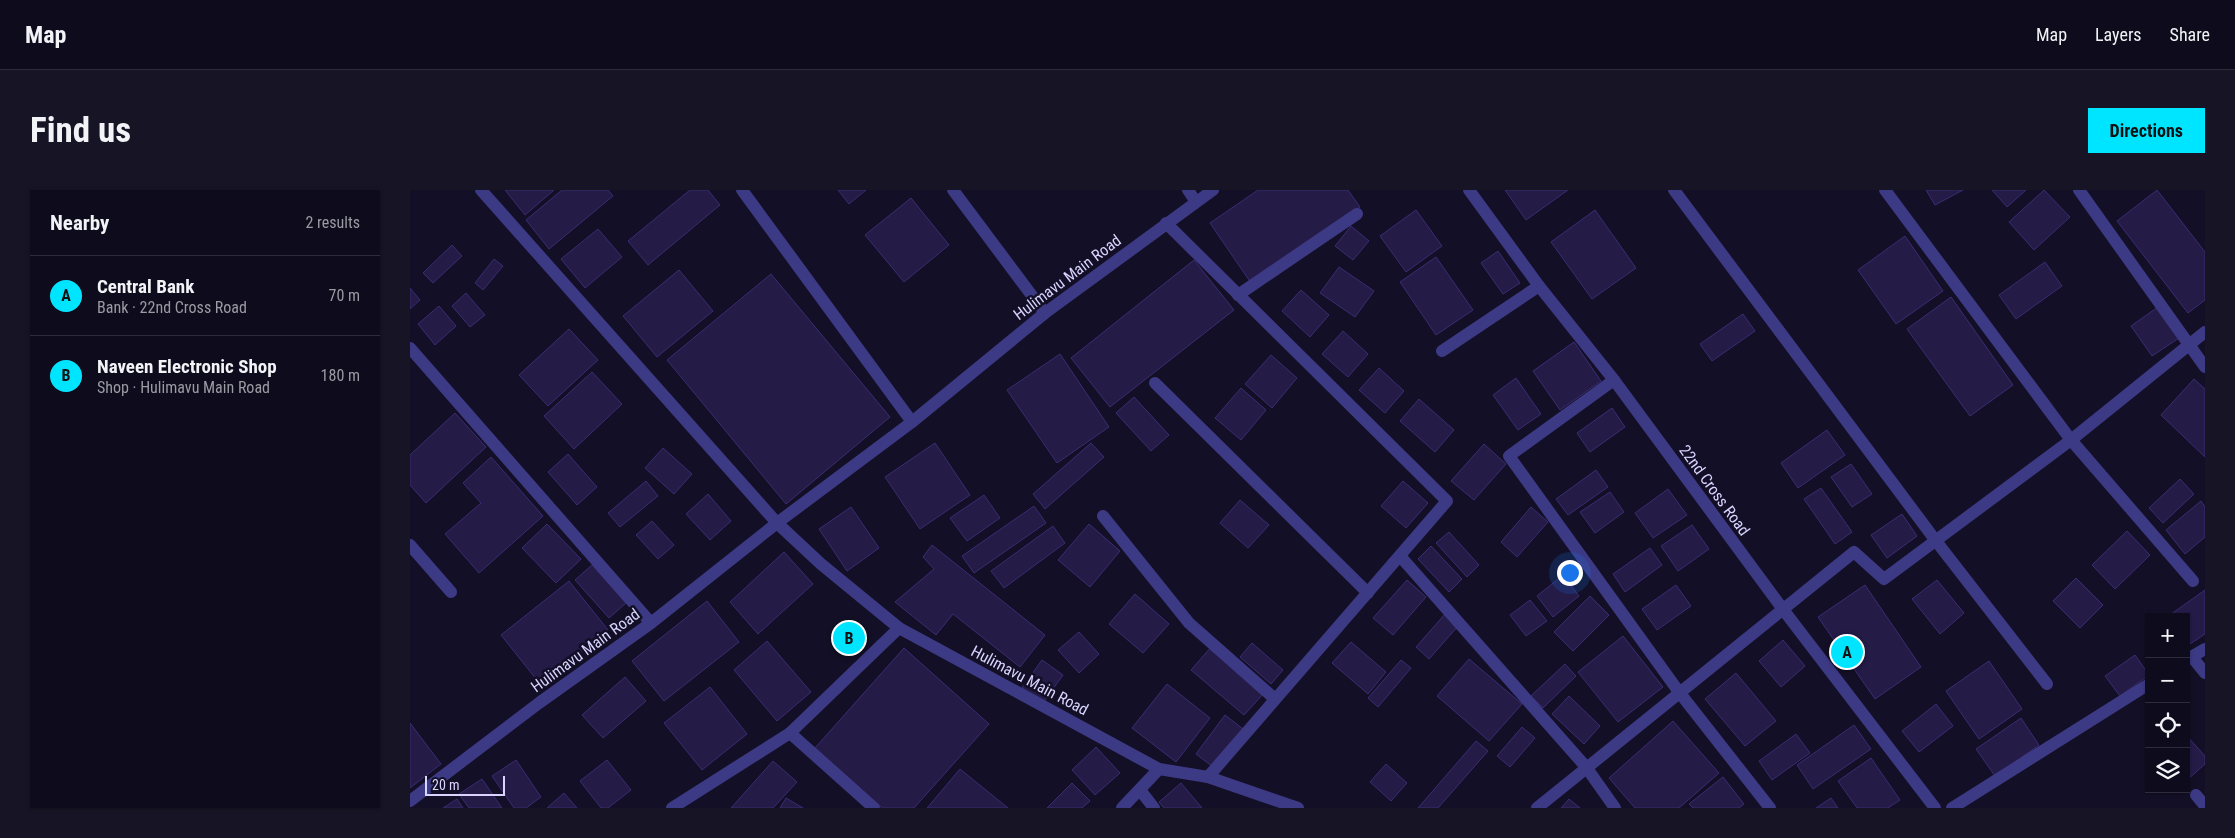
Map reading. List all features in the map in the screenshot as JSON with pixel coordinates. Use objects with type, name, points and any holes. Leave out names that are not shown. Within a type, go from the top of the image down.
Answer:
[{"type":"street","name":"Hulimavu Main Road","points":[[481,190],[777,524],[821,564],[898,628],[1159,769],[1208,777],[1298,808]]},
{"type":"street","points":[[742,190],[912,422]]},
{"type":"street","points":[[953,190],[1045,313]]},
{"type":"street","points":[[1188,190],[1196,202]]},
{"type":"street","name":"Hulimavu Main Road","points":[[410,801],[539,703],[651,623],[777,524],[912,422],[1045,313],[1214,190]]},
{"type":"street","name":"22nd Cross Road","points":[[1469,190],[1539,286],[1614,380],[1782,608],[1935,808]]},
{"type":"street","points":[[1674,190],[1936,541],[2047,684]]},
{"type":"street","points":[[1885,190],[2072,440],[2193,581]]},
{"type":"street","points":[[2079,190],[2205,367]]},
{"type":"street","points":[[1238,294],[1357,214]]},
{"type":"street","points":[[1166,224],[1447,501],[1208,777]]},
{"type":"street","points":[[1442,351],[1539,286]]},
{"type":"street","points":[[1537,808],[1782,608],[1854,552],[1884,579],[2072,440],[2205,332]]},
{"type":"street","points":[[410,348],[651,623]]},
{"type":"street","points":[[1614,380],[1509,456],[1679,692],[1770,808]]},
{"type":"street","points":[[1155,383],[1368,593]]},
{"type":"street","points":[[1103,516],[1189,624],[1275,699]]},
{"type":"street","points":[[410,545],[451,592]]},
{"type":"street","points":[[1400,556],[1586,767],[1616,808]]},
{"type":"street","points":[[672,808],[790,733],[898,628]]},
{"type":"street","points":[[2190,658],[2205,649]]},
{"type":"street","points":[[2190,660],[2205,673]]},
{"type":"street","points":[[1952,808],[2145,687]]},
{"type":"street","points":[[790,733],[874,808]]},
{"type":"street","points":[[1122,808],[1159,769]]},
{"type":"street","points":[[1140,790],[1154,808]]},
{"type":"street","points":[[2196,795],[2205,806]]},
{"type":"building","points":[[505,190],[554,190],[525,215]]},
{"type":"building","points":[[562,190],[608,190],[613,196],[549,249],[526,220]]},
{"type":"building","points":[[690,190],[708,190],[720,205],[648,265],[628,241]]},
{"type":"building","points":[[838,190],[866,190],[849,204]]},
{"type":"building","points":[[1258,190],[1348,190],[1360,207],[1251,283],[1210,223]]},
{"type":"building","points":[[1505,190],[1568,190],[1526,220]]},
{"type":"building","points":[[1926,190],[1963,190],[1935,205]]},
{"type":"building","points":[[1992,190],[2026,190],[2007,207]]},
{"type":"building","points":[[2044,190],[2070,217],[2034,250],[2009,222]]},
{"type":"building","points":[[2157,190],[2205,252],[2205,300],[2188,313],[2117,221]]},
{"type":"building","points":[[911,198],[949,245],[904,282],[865,235]]},
{"type":"building","points":[[1416,210],[1442,246],[1406,272],[1380,236]]},
{"type":"building","points":[[1595,210],[1636,268],[1592,299],[1551,242]]},
{"type":"building","points":[[1351,226],[1369,241],[1353,260],[1335,246]]},
{"type":"building","points":[[598,229],[622,257],[585,288],[561,259]]},
{"type":"building","points":[[1905,236],[1943,291],[1896,324],[1858,270]]},
{"type":"building","points":[[452,245],[462,256],[433,283],[423,273]]},
{"type":"building","points":[[1498,251],[1520,283],[1503,294],[1481,263]]},
{"type":"building","points":[[1436,257],[1473,310],[1436,335],[1400,282]]},
{"type":"building","points":[[494,259],[503,266],[483,290],[475,283]]},
{"type":"building","points":[[1194,260],[1234,310],[1110,407],[1071,358]]},
{"type":"building","points":[[2045,262],[2062,286],[2016,319],[1999,295]]},
{"type":"building","points":[[1339,267],[1374,291],[1355,317],[1320,293]]},
{"type":"building","points":[[679,270],[713,311],[657,357],[623,316]]},
{"type":"building","points":[[771,274],[890,417],[786,504],[667,360]]},
{"type":"building","points":[[410,288],[420,300],[410,309]]},
{"type":"building","points":[[1301,290],[1329,315],[1310,337],[1282,311]]},
{"type":"building","points":[[466,293],[485,315],[470,327],[452,306]]},
{"type":"building","points":[[1951,297],[2013,385],[1970,416],[1907,329]]},
{"type":"building","points":[[439,306],[456,326],[435,345],[418,324]]},
{"type":"building","points":[[2158,307],[2179,338],[2152,356],[2131,326]]},
{"type":"building","points":[[1743,314],[1755,331],[1712,361],[1700,344]]},
{"type":"building","points":[[569,329],[598,360],[548,406],[519,375]]},
{"type":"building","points":[[1343,331],[1368,354],[1348,377],[1322,354]]},
{"type":"building","points":[[1574,342],[1601,381],[1560,410],[1533,371]]},
{"type":"building","points":[[1060,354],[1109,427],[1057,463],[1007,390]]},
{"type":"building","points":[[1271,355],[1297,378],[1272,408],[1245,384]]},
{"type":"building","points":[[1379,368],[1404,391],[1385,413],[1359,390]]},
{"type":"building","points":[[592,372],[622,404],[574,449],[544,416]]},
{"type":"building","points":[[1516,378],[1541,414],[1518,430],[1493,395]]},
{"type":"building","points":[[2194,379],[2205,389],[2205,457],[2161,415]]},
{"type":"building","points":[[1241,388],[1266,410],[1241,440],[1215,418]]},
{"type":"building","points":[[1134,397],[1169,435],[1151,451],[1116,413]]},
{"type":"building","points":[[1419,399],[1454,430],[1435,452],[1400,421]]},
{"type":"building","points":[[1612,408],[1625,427],[1590,452],[1577,433]]},
{"type":"building","points":[[455,413],[486,447],[426,503],[410,485],[410,455]]},
{"type":"building","points":[[1827,430],[1845,455],[1798,488],[1781,463]]},
{"type":"building","points":[[935,443],[970,495],[920,529],[885,477]]},
{"type":"building","points":[[1091,443],[1104,457],[1045,509],[1033,494]]},
{"type":"building","points":[[1484,444],[1506,464],[1474,500],[1451,481]]},
{"type":"building","points":[[663,448],[692,474],[674,494],[645,468]]},
{"type":"building","points":[[568,454],[597,487],[577,505],[548,472]]},
{"type":"building","points":[[491,457],[543,516],[479,573],[445,534],[481,503],[463,483]]},
{"type":"building","points":[[1851,464],[1872,494],[1852,507],[1831,477]]},
{"type":"building","points":[[1596,470],[1608,487],[1568,515],[1556,499]]},
{"type":"building","points":[[2180,479],[2194,494],[2163,523],[2149,508]]},
{"type":"building","points":[[646,481],[658,496],[620,527],[608,513]]},
{"type":"building","points":[[1403,481],[1428,503],[1406,528],[1381,506]]},
{"type":"building","points":[[1821,488],[1852,532],[1835,544],[1804,499]]},
{"type":"building","points":[[1668,489],[1687,515],[1653,538],[1635,513]]},
{"type":"building","points":[[1610,492],[1624,512],[1595,533],[1580,512]]},
{"type":"building","points":[[708,494],[731,521],[710,540],[686,514]]},
{"type":"building","points":[[984,495],[1000,518],[967,541],[950,518]]},
{"type":"building","points":[[1240,500],[1269,525],[1248,548],[1220,523]]},
{"type":"building","points":[[2201,501],[2205,507],[2205,537],[2185,554],[2166,530]]},
{"type":"building","points":[[1034,506],[1046,523],[974,573],[962,556]]},
{"type":"building","points":[[851,507],[879,548],[847,571],[819,529]]},
{"type":"building","points":[[1531,507],[1548,522],[1517,557],[1501,542]]},
{"type":"building","points":[[1902,514],[1917,536],[1887,558],[1871,535]]},
{"type":"building","points":[[652,521],[674,545],[658,559],[636,535]]},
{"type":"building","points":[[547,524],[581,559],[556,583],[522,548]]},
{"type":"building","points":[[1089,524],[1120,551],[1090,587],[1058,560]]},
{"type":"building","points":[[1692,525],[1709,549],[1678,571],[1661,546]]},
{"type":"building","points":[[1053,526],[1065,543],[1004,588],[991,571]]},
{"type":"building","points":[[2127,531],[2150,555],[2115,589],[2092,565]]},
{"type":"building","points":[[1449,532],[1479,565],[1467,577],[1436,543]]},
{"type":"building","points":[[932,545],[1045,635],[1020,667],[953,614],[936,635],[895,602],[934,569],[923,557]]},
{"type":"building","points":[[1431,546],[1462,579],[1449,592],[1418,559]]},
{"type":"building","points":[[1650,548],[1662,565],[1625,592],[1613,574]]},
{"type":"building","points":[[784,552],[813,584],[758,634],[730,602]]},
{"type":"building","points":[[592,565],[626,603],[609,618],[575,580]]},
{"type":"building","points":[[1563,575],[1579,596],[1553,617],[1537,596]]},
{"type":"building","points":[[2076,578],[2103,605],[2080,628],[2053,601]]},
{"type":"building","points":[[1407,580],[1426,597],[1393,635],[1373,618]]},
{"type":"building","points":[[1937,580],[1964,613],[1940,634],[1912,599]]},
{"type":"building","points":[[569,581],[608,630],[540,684],[501,635]]},
{"type":"building","points":[[1676,585],[1691,606],[1657,630],[1642,609]]},
{"type":"building","points":[[1865,585],[1921,667],[1875,699],[1818,617]]},
{"type":"building","points":[[2205,590],[2205,634],[2190,644],[2190,613],[2173,613]]},
{"type":"building","points":[[1135,594],[1169,624],[1143,653],[1109,624]]},
{"type":"building","points":[[1590,596],[1609,615],[1573,651],[1554,632]]},
{"type":"building","points":[[1530,600],[1547,621],[1526,636],[1510,615]]},
{"type":"building","points":[[707,601],[739,642],[664,701],[632,661]]},
{"type":"building","points":[[1446,613],[1459,625],[1429,659],[1416,647]]},
{"type":"building","points":[[1079,632],[1099,654],[1079,673],[1058,650]]},
{"type":"building","points":[[1623,636],[1663,687],[1618,722],[1578,672]]},
{"type":"building","points":[[1783,640],[1805,666],[1781,687],[1759,661]]},
{"type":"building","points":[[767,641],[811,692],[777,721],[734,670]]},
{"type":"building","points":[[1351,642],[1386,672],[1368,694],[1332,663]]},
{"type":"building","points":[[1252,643],[1283,670],[1271,684],[1240,657]]},
{"type":"building","points":[[1212,646],[1265,692],[1244,715],[1191,670]]},
{"type":"building","points":[[904,648],[989,724],[914,808],[882,808],[815,748]]},
{"type":"building","points":[[2135,655],[2145,669],[2145,678],[2120,696],[2105,676]]},
{"type":"building","points":[[1469,659],[1522,704],[1489,741],[1437,696]]},
{"type":"building","points":[[1042,660],[1063,675],[1043,703],[1022,688]]},
{"type":"building","points":[[1401,660],[1411,668],[1378,707],[1368,698]]},
{"type":"building","points":[[1989,661],[2022,709],[1979,739],[1946,691]]},
{"type":"building","points":[[1565,664],[1576,676],[1543,708],[1531,696]]},
{"type":"building","points":[[1736,673],[1776,721],[1745,746],[1705,699]]},
{"type":"building","points":[[625,677],[646,701],[603,738],[582,715]]},
{"type":"building","points":[[1167,684],[1210,718],[1176,762],[1132,728]]},
{"type":"building","points":[[710,687],[747,734],[702,770],[664,723]]},
{"type":"building","points":[[1569,696],[1600,726],[1584,744],[1552,714]]},
{"type":"building","points":[[1936,704],[1953,726],[1919,752],[1902,731]]},
{"type":"building","points":[[1225,715],[1243,729],[1213,767],[1196,754]]},
{"type":"building","points":[[2021,718],[2039,745],[1995,776],[1976,749]]},
{"type":"building","points":[[1673,721],[1719,773],[1679,808],[1635,808],[1609,778]]},
{"type":"building","points":[[410,723],[441,764],[410,788]]},
{"type":"building","points":[[1854,725],[1871,749],[1813,789],[1797,765]]},
{"type":"building","points":[[1522,727],[1535,738],[1510,767],[1497,756]]},
{"type":"building","points":[[1796,734],[1810,753],[1772,780],[1759,761]]},
{"type":"building","points":[[2190,739],[2205,756],[2205,764],[2190,777]]},
{"type":"building","points":[[1476,741],[1488,751],[1438,808],[1418,808]]},
{"type":"building","points":[[1096,747],[1120,773],[1095,795],[1072,770]]},
{"type":"building","points":[[1871,758],[1900,800],[1888,808],[1857,808],[1838,781]]},
{"type":"building","points":[[516,760],[541,797],[526,808],[514,808],[492,776]]},
{"type":"building","points":[[607,760],[631,790],[608,808],[601,808],[580,781]]},
{"type":"building","points":[[773,761],[797,782],[773,808],[731,808]]},
{"type":"building","points":[[1386,764],[1407,783],[1391,801],[1370,782]]},
{"type":"building","points":[[960,769],[1008,808],[927,808]]},
{"type":"building","points":[[1723,777],[1744,804],[1739,808],[1693,808],[1689,804]]},
{"type":"building","points":[[482,779],[502,808],[469,808],[459,794]]},
{"type":"building","points":[[1072,783],[1090,801],[1082,808],[1047,808]]},
{"type":"building","points":[[1181,783],[1202,808],[1164,808],[1159,802]]},
{"type":"building","points":[[564,793],[577,808],[547,808]]},
{"type":"building","points":[[786,798],[803,808],[780,808]]},
{"type":"building","points":[[1831,798],[1838,808],[1816,808]]},
{"type":"building","points":[[457,799],[463,808],[443,808]]},
{"type":"building","points":[[1569,799],[1580,808],[1561,808]]},
{"type":"place","name":"Naveen Electronic Shop","points":[[849,638]]},
{"type":"place","name":"Central Bank","points":[[1847,652]]}]
